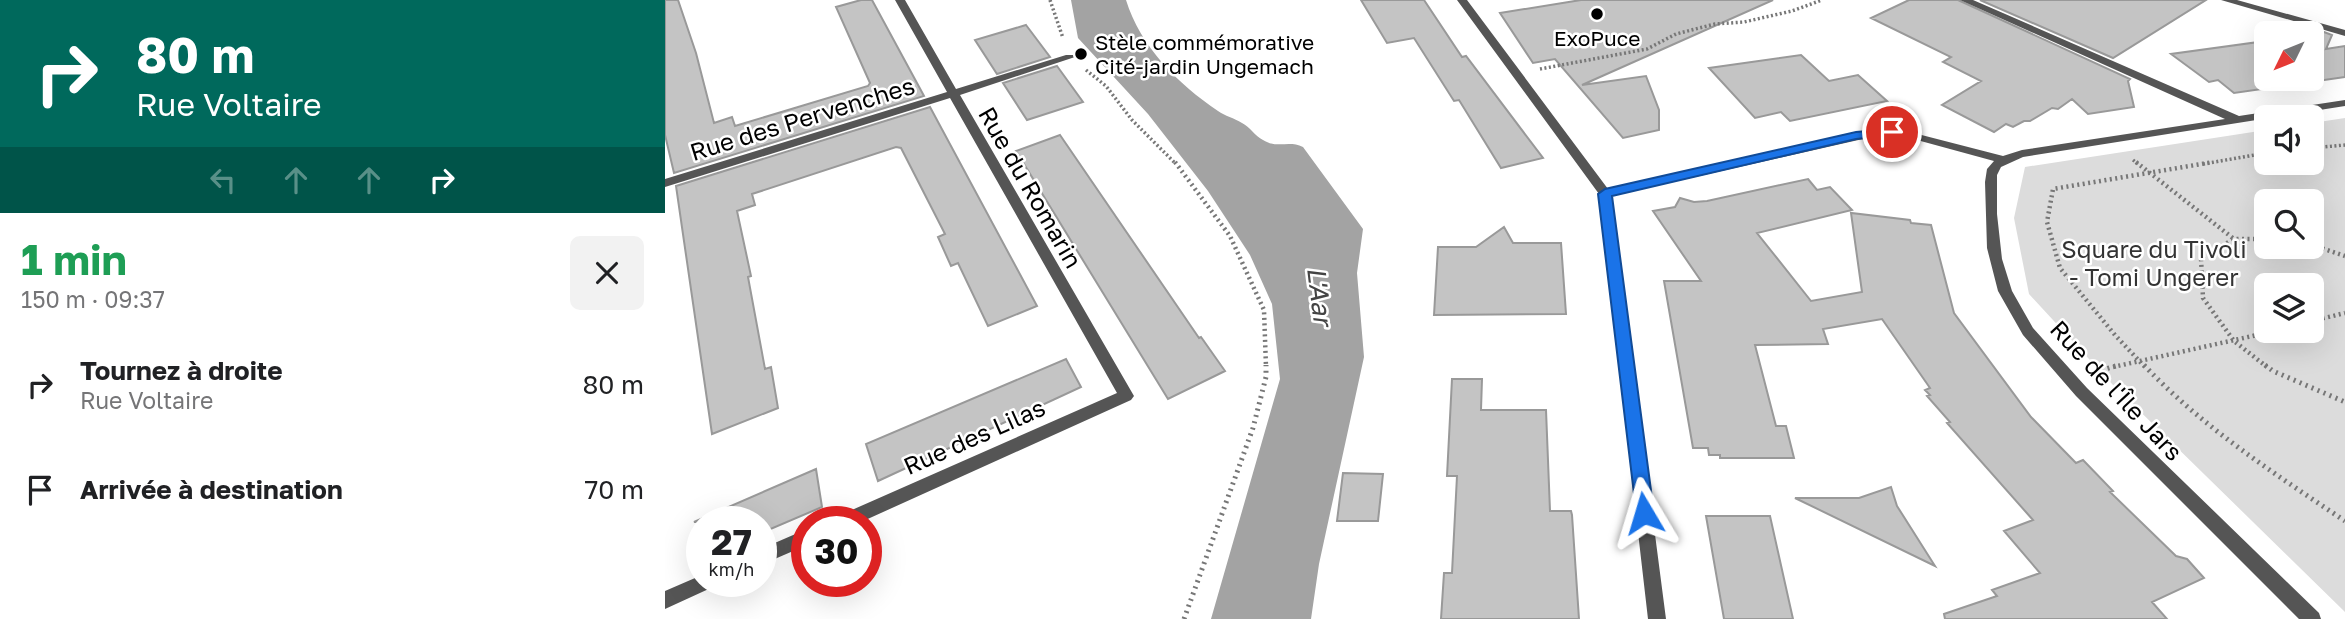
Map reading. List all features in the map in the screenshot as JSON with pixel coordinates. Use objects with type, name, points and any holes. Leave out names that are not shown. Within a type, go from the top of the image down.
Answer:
[{"type":"street","name":"Rue du Romarin","points":[[899,0],[1126,396]]},
{"type":"street","points":[[1462,0],[1605,194],[1657,619]]},
{"type":"street","points":[[1965,0],[2238,120]]},
{"type":"street","points":[[2226,0],[2345,33]]},
{"type":"street","name":"Rue des Pervenches","points":[[665,183],[1070,57]]},
{"type":"street","points":[[1605,194],[1877,133],[1906,134],[2001,159],[2345,103]]},
{"type":"street","name":"Rue de l'Île Jars","points":[[2001,159],[1994,166],[1991,176],[1990,215],[1996,265],[2006,293],[2048,355],[2077,388],[2312,619]]},
{"type":"street","name":"Rue des Lilas","points":[[878,506],[1126,396]]},
{"type":"street","points":[[665,600],[686,590]]},
{"type":"path","points":[[1050,0],[1070,57],[1106,86],[1132,120],[1172,158],[1230,236],[1264,310],[1266,377],[1253,428],[1184,619]]},
{"type":"path","points":[[1515,73],[1647,49],[1676,34],[1715,24],[1756,20],[1822,0]]},
{"type":"path","points":[[2324,147],[2345,145]]},
{"type":"path","points":[[2254,155],[2053,189],[2047,222],[2060,268],[2175,398],[2272,472],[2345,521]]},
{"type":"path","points":[[2131,159],[2234,240]]},
{"type":"path","points":[[2254,239],[2234,240],[2201,258],[2203,298],[2234,341],[2273,370],[2345,402]]},
{"type":"path","points":[[2324,249],[2345,256]]},
{"type":"path","points":[[2324,318],[2345,313]]},
{"type":"path","points":[[2077,388],[2086,374],[2138,358],[2254,336]]},
{"type":"green space","name":"Square du Tivoli - Tomi Ungerer","points":[[2345,118],[2345,612],[2113,385],[2029,294],[2014,218],[2025,167],[2254,132],[2254,175],[2324,175],[2324,121]]},
{"type":"water","name":"L'Aar","points":[[1071,0],[1126,0],[1141,33],[1162,63],[1175,76],[1221,113],[1245,125],[1268,143],[1303,147],[1363,229],[1357,273],[1364,357],[1319,564],[1311,619],[1211,619],[1280,379],[1272,304],[1250,255],[1208,191],[1148,114],[1078,38]]},
{"type":"building","points":[[665,0],[678,0],[696,53],[714,123],[732,117],[735,126],[868,86],[870,83],[836,7],[861,0],[872,0],[924,96],[674,173],[665,135]]},
{"type":"building","points":[[1361,0],[1424,0],[1462,57],[1466,56],[1543,158],[1501,168],[1459,100],[1454,101],[1414,38],[1387,43]]},
{"type":"building","points":[[1581,0],[1773,0],[1582,85],[1646,76],[1659,110],[1659,130],[1623,138],[1555,59],[1533,63],[1500,13]]},
{"type":"building","points":[[1909,0],[1958,0],[2130,79],[2128,81],[2134,107],[2088,114],[2072,99],[2058,109],[2052,108],[2030,121],[2013,127],[2006,124],[1994,132],[1942,105],[1981,81],[1943,62],[1951,57],[1871,18]]},
{"type":"building","points":[[1980,0],[2206,0],[2113,58]]},
{"type":"building","points":[[1026,25],[1050,57],[997,74],[975,40]]},
{"type":"building","points":[[2324,32],[2332,35],[2326,49],[2345,46],[2345,77],[2324,80]]},
{"type":"building","points":[[2254,43],[2254,90],[2234,93],[2218,80],[2209,82],[2171,54]]},
{"type":"building","points":[[1801,55],[1829,81],[1858,75],[1887,101],[1790,121],[1781,112],[1755,118],[1709,68]]},
{"type":"building","points":[[1057,66],[1083,102],[1027,120],[1003,83]]},
{"type":"building","points":[[930,107],[1037,306],[988,326],[958,263],[951,266],[938,237],[945,234],[901,148],[896,147],[752,194],[755,205],[737,211],[751,276],[748,277],[765,369],[771,367],[778,408],[712,434],[676,186]]},
{"type":"building","points":[[1060,135],[1199,338],[1201,337],[1225,371],[1168,399],[1016,151]]},
{"type":"building","points":[[1808,179],[1817,190],[1830,187],[1852,210],[1757,233],[1811,301],[1862,292],[1851,213],[1931,225],[1954,313],[2031,417],[2076,463],[2083,460],[2113,491],[2110,492],[2176,556],[2187,559],[2204,578],[2152,602],[2167,619],[1945,619],[1944,614],[1997,596],[1992,590],[2040,573],[2004,531],[2033,520],[1947,423],[1950,422],[1927,396],[1930,395],[1925,390],[1930,388],[1882,319],[1823,329],[1828,344],[1755,345],[1776,426],[1786,426],[1794,458],[1720,458],[1720,455],[1709,455],[1708,448],[1693,448],[1664,281],[1701,281],[1653,211],[1675,207],[1680,198],[1694,202],[1707,201]]},
{"type":"building","points":[[1504,227],[1513,243],[1561,243],[1566,314],[1434,315],[1438,247],[1476,247]]},
{"type":"building","points":[[1066,359],[1081,387],[878,481],[866,444]]},
{"type":"building","points":[[1452,379],[1482,379],[1481,410],[1546,410],[1550,511],[1571,511],[1579,619],[1441,619],[1444,573],[1452,573],[1457,476],[1447,476]]},
{"type":"building","points":[[816,469],[822,506],[791,506],[791,520],[777,526],[777,506],[731,506]]},
{"type":"building","points":[[1343,473],[1383,474],[1378,521],[1337,521]]},
{"type":"building","points":[[1891,487],[1897,506],[1935,566],[1795,498],[1859,498]]},
{"type":"building","points":[[1706,516],[1770,516],[1793,619],[1724,619]]},
{"type":"place","name":"ExoPuce","points":[[1597,14]]},
{"type":"place","name":"Stèle commémorative Cité-jardin Ungemach","points":[[1081,54]]},
{"type":"route","points":[[1644,513],[1605,194],[1856,135],[1892,132]]}]
